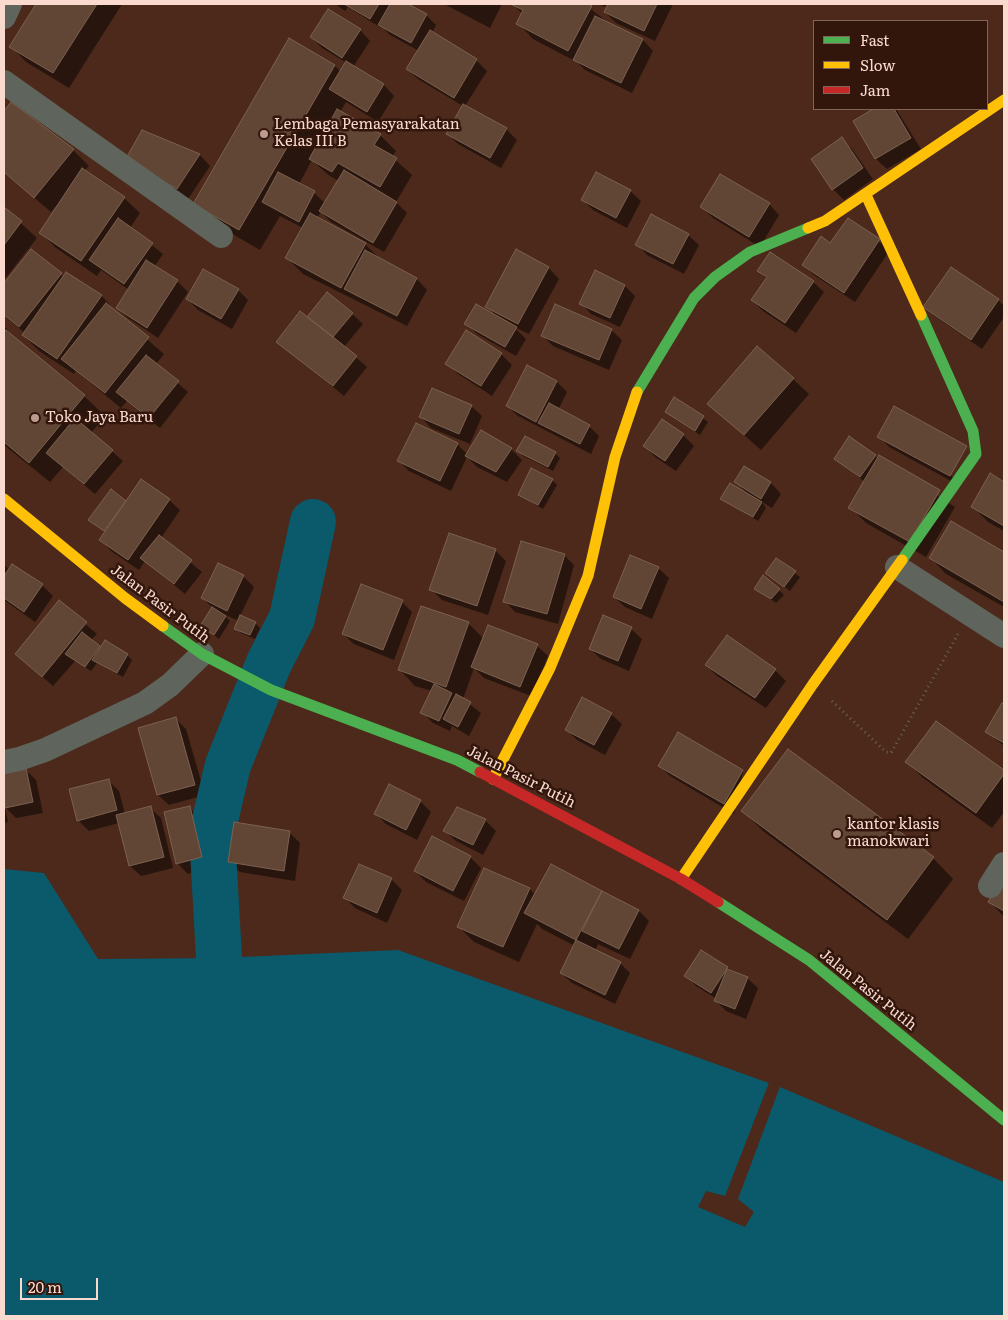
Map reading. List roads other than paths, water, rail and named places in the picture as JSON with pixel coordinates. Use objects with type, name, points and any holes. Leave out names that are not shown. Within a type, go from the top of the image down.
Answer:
[{"type":"street","points":[[4,17],[10,4]]},
{"type":"street","points":[[4,82],[221,236]]},
{"type":"street","points":[[493,779],[550,668],[588,576],[615,457],[637,392],[694,298],[715,277],[750,252],[825,221],[1004,100]]},
{"type":"street","points":[[682,879],[813,684],[972,464],[976,454],[968,419],[866,195]]},
{"type":"street","name":"Jalan Pasir Putih","points":[[4,499],[125,598],[202,654],[271,690],[457,760],[682,879],[809,960],[1004,1120]]},
{"type":"street","points":[[897,567],[1004,636]]},
{"type":"street","points":[[9,754],[73,738],[145,703],[170,685],[202,654]]},
{"type":"street","points":[[990,886],[1004,864]]},
{"type":"water","points":[[4,869],[44,873],[98,959],[219,958],[398,950],[780,1087],[1004,1182],[1004,1316],[4,1316]]},
{"type":"waterway","points":[[219,958],[212,833],[228,765],[269,663],[292,618],[313,522]]},
{"type":"place","name":"Lembaga Pemasyarakatan Kelas III B","points":[[264,134]]},
{"type":"place","name":"Toko Jaya Baru","points":[[35,418]]},
{"type":"place","name":"kantor klasis manokwari","points":[[837,834]]}]
